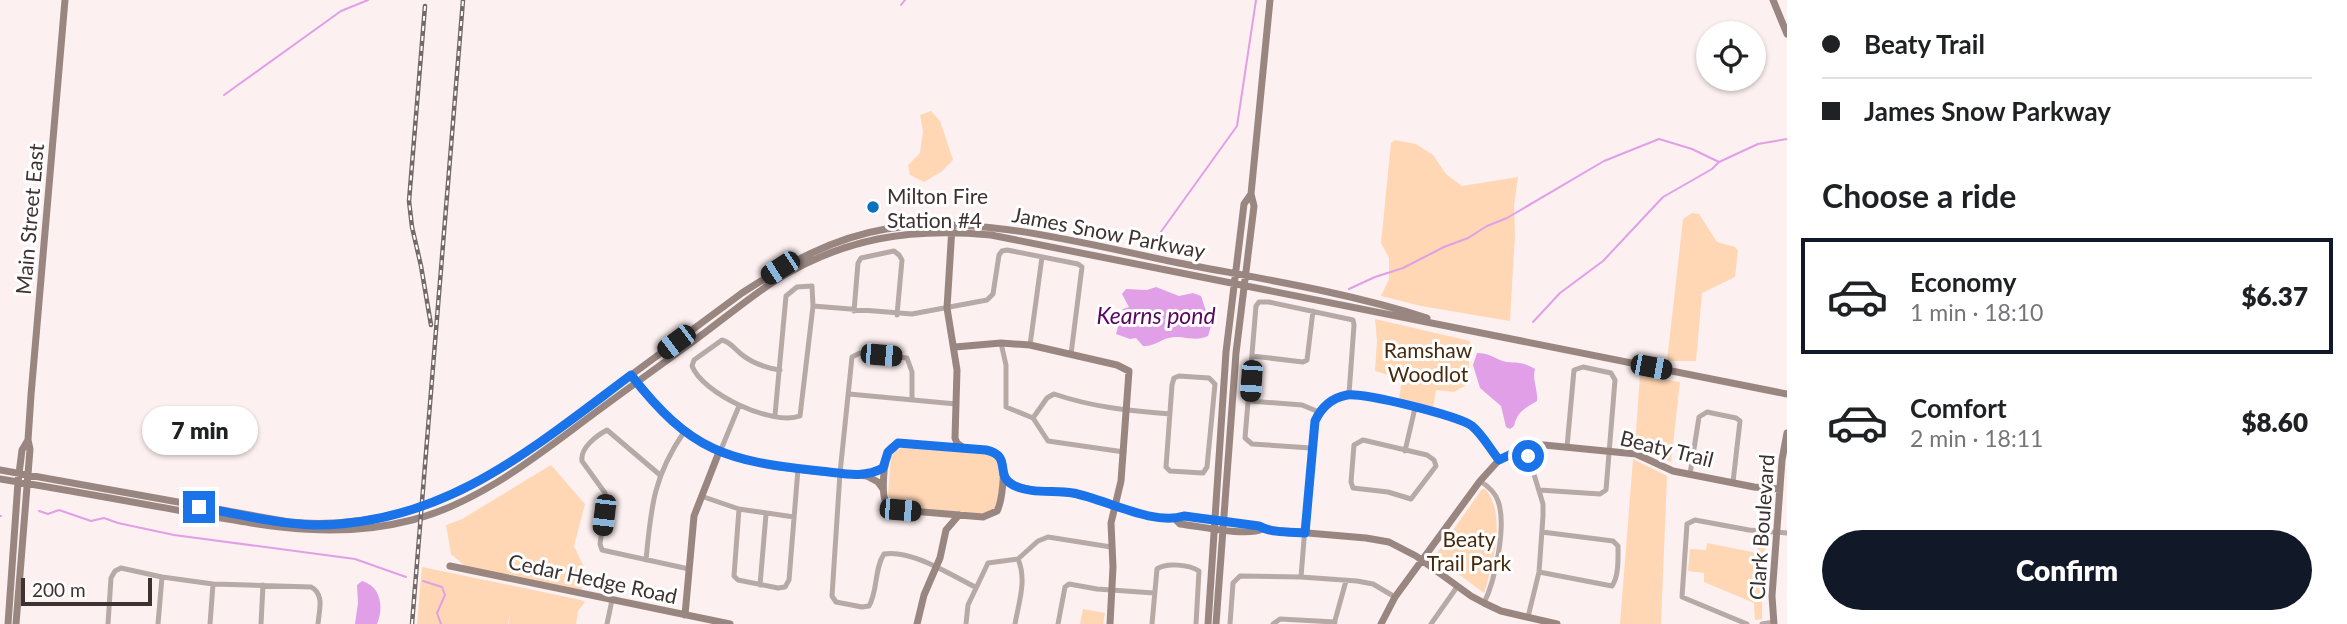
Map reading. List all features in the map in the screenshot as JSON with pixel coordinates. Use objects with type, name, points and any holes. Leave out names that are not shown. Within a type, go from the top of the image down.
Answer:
[{"type":"main road","name":"Main Street East","points":[[8,624],[22,477],[30,449],[28,440],[65,0]]},
{"type":"main road","points":[[1208,624],[1254,206],[1251,194],[1269,0]]},
{"type":"main road","points":[[1773,0],[1787,34]]},
{"type":"main road","points":[[1216,624],[1226,352],[1244,204],[1251,194]]},
{"type":"main road","points":[[952,227],[947,308],[955,347],[958,385],[955,428],[957,443],[965,448]]},
{"type":"main road","name":"James Snow Parkway","points":[[22,477],[307,530],[343,531],[379,527],[431,514],[499,481],[774,282],[843,247],[868,240],[952,227]]},
{"type":"main road","name":"James Snow Parkway","points":[[22,477],[314,525],[366,521],[441,500],[494,474],[742,293],[803,256],[833,242],[882,229],[952,227],[1234,278],[1244,285],[1787,394]]},
{"type":"main road","name":"James Snow Parkway","points":[[1234,278],[1245,275],[1350,296],[1429,318],[1438,324]]},
{"type":"main road","points":[[955,347],[1001,343],[1030,345],[1126,368],[1130,376],[1124,452],[1121,481],[1111,523],[1113,590],[1110,624]]},
{"type":"main road","points":[[631,375],[658,408],[684,432],[719,452],[771,466],[867,476],[878,482],[883,489]]},
{"type":"main road","points":[[941,446],[948,443],[955,428]]},
{"type":"main road","name":"Clark Boulevard","points":[[1774,623],[1772,596],[1787,433]]},
{"type":"main road","points":[[898,443],[965,448],[997,454],[1003,462],[1001,500],[997,511],[989,516],[892,509],[884,500],[888,452],[898,443]]},
{"type":"main road","name":"Beaty Trail","points":[[1381,624],[1395,597],[1480,481],[1499,460],[1526,447],[1544,445],[1636,454],[1673,471],[1780,489]]},
{"type":"main road","points":[[685,615],[694,516],[719,452]]},
{"type":"main road","points":[[867,476],[885,466]]},
{"type":"main road","points":[[0,470],[22,477]]},
{"type":"main road","points":[[1003,475],[1012,484],[1024,489],[1077,494],[1154,516],[1175,519],[1180,524],[1259,526],[1262,529],[1381,540],[1423,560],[1457,587],[1483,603],[1501,611],[1557,624]]},
{"type":"main road","name":"Main Street East","points":[[16,624],[22,477]]},
{"type":"main road","points":[[0,479],[22,477]]},
{"type":"main road","points":[[1001,500],[1009,493],[1024,489]]},
{"type":"main road","points":[[918,624],[924,595],[944,547],[946,530],[938,513]]},
{"type":"main road","points":[[946,530],[958,515]]},
{"type":"main road","name":"Cedar Hedge Road","points":[[450,566],[730,624]]},
{"type":"street","points":[[854,311],[861,258],[894,251],[902,260],[897,315]]},
{"type":"street","points":[[813,306],[897,315],[920,314],[987,300],[992,296],[1002,251],[1042,257],[1078,264],[1082,269],[1071,354]]},
{"type":"street","points":[[1030,345],[1042,257]]},
{"type":"street","points":[[775,415],[780,370],[786,296],[797,287],[812,286],[813,306],[801,413],[792,418],[775,415],[739,406],[713,391],[692,369],[694,360],[722,340],[729,342],[755,363],[780,370]]},
{"type":"street","points":[[1311,448],[1249,443],[1245,435],[1256,306],[1259,302],[1347,317],[1354,323],[1349,394]]},
{"type":"street","points":[[1252,356],[1290,361],[1307,360],[1312,311]]},
{"type":"street","points":[[1001,343],[1006,365],[1007,408],[1033,418],[1048,441],[1124,452]]},
{"type":"street","points":[[912,399],[912,372],[907,358],[860,353],[852,357],[839,473],[831,593],[834,600],[862,607],[869,606],[880,560],[886,554],[910,556],[975,586]]},
{"type":"street","points":[[1539,490],[1602,494],[1606,490],[1615,377],[1611,373],[1583,367],[1576,368],[1573,373],[1567,447]]},
{"type":"street","points":[[1174,378],[1209,378],[1214,382],[1208,467],[1203,473],[1167,469],[1170,414],[1174,378]]},
{"type":"street","points":[[849,394],[956,404]]},
{"type":"street","points":[[1033,418],[1047,398],[1054,394],[1087,404],[1127,411],[1170,414]]},
{"type":"street","points":[[1301,577],[1315,421],[1319,412],[1334,400],[1349,394],[1456,418],[1468,423],[1479,433],[1499,460]]},
{"type":"street","points":[[1249,401],[1302,405],[1319,412]]},
{"type":"street","points":[[719,452],[739,406]]},
{"type":"street","points":[[1405,451],[1415,408]]},
{"type":"street","points":[[1690,474],[1699,417],[1707,412],[1740,421],[1733,482]]},
{"type":"street","points":[[660,475],[607,430],[584,449],[581,455],[582,461],[605,493],[600,544],[602,550],[689,569]]},
{"type":"street","points":[[646,560],[652,500],[660,475],[684,432]]},
{"type":"street","points":[[1366,441],[1405,451],[1427,455],[1436,463],[1413,498],[1352,487],[1356,442],[1366,441]]},
{"type":"street","points":[[1526,447],[1543,504],[1539,572],[1528,617]]},
{"type":"street","points":[[739,509],[734,576],[738,580],[782,589],[788,584],[799,468]]},
{"type":"street","points":[[1480,481],[1495,496],[1500,516],[1497,564],[1483,603]]},
{"type":"street","points":[[701,496],[739,509],[794,517]]},
{"type":"street","points":[[761,584],[766,514]]},
{"type":"street","points":[[1747,624],[1683,599],[1687,524],[1695,520],[1749,530],[1787,533]]},
{"type":"street","points":[[1539,572],[1612,586],[1616,581],[1618,546],[1613,541],[1542,532]]},
{"type":"street","points":[[966,624],[968,605],[988,564],[1018,559],[1038,541],[1048,537],[1111,547]]},
{"type":"street","points":[[1015,624],[1024,581],[1024,573],[1018,559]]},
{"type":"street","points":[[1152,624],[1159,566],[1198,570],[1196,624]]},
{"type":"street","points":[[108,624],[111,578],[115,571],[121,568],[214,584],[316,589],[320,596],[318,624]]},
{"type":"street","points":[[158,624],[162,577]]},
{"type":"street","points":[[1230,624],[1233,583],[1236,578],[1301,577],[1373,584],[1395,597]]},
{"type":"street","points":[[1273,624],[1280,619],[1334,623],[1346,581]]},
{"type":"street","points":[[210,624],[214,584]]},
{"type":"street","points":[[261,624],[263,585]]},
{"type":"street","points":[[1058,624],[1067,585],[1154,593]]},
{"type":"street","points":[[1431,624],[1457,587]]},
{"type":"street","points":[[607,624],[612,600]]},
{"type":"street","points":[[1762,624],[1774,623]]},
{"type":"green space","points":[[931,111],[940,121],[953,160],[941,172],[924,182],[910,175],[908,165],[920,153],[923,131],[920,115]]},
{"type":"green space","points":[[1395,140],[1416,144],[1433,155],[1446,174],[1462,186],[1518,177],[1514,205],[1510,321],[1421,306],[1381,296],[1389,279],[1389,258],[1381,243],[1391,143]]},
{"type":"green space","points":[[1692,213],[1699,214],[1717,242],[1735,247],[1738,251],[1735,277],[1702,293],[1696,361],[1667,361],[1683,219]]},
{"type":"green space","name":"Ramshaw Woodlot","points":[[1375,319],[1470,341],[1468,384],[1454,392],[1436,390],[1433,408],[1399,399],[1402,379],[1375,371]]},
{"type":"green space","points":[[1640,375],[1680,382],[1671,462],[1635,446]]},
{"type":"green space","points":[[904,447],[988,454],[993,457],[999,464],[1000,476],[995,507],[985,514],[900,506],[893,503],[888,495],[891,457],[896,450]]},
{"type":"green space","points":[[1633,459],[1667,476],[1661,624],[1620,624]]},
{"type":"green space","points":[[551,465],[585,504],[574,546],[584,567],[582,590],[466,567],[451,554],[446,525],[462,519]]},
{"type":"green space","name":"Beaty Trail Park","points":[[1482,489],[1485,489],[1492,499],[1497,525],[1494,554],[1484,593],[1438,559],[1437,553]]},
{"type":"green space","points":[[1759,536],[1766,537],[1762,619],[1755,620],[1754,603],[1704,582],[1704,573],[1688,571],[1690,549],[1706,550],[1707,543],[1757,553]]},
{"type":"green space","points":[[422,567],[585,602],[578,611],[576,624],[509,624],[510,614],[508,624],[417,624]]},
{"type":"green space","points":[[1083,609],[1105,613],[1103,624],[1080,624]]},
{"type":"water","name":"Kearns pond","points":[[1156,287],[1179,296],[1193,293],[1201,296],[1211,326],[1208,336],[1195,339],[1174,337],[1143,346],[1136,338],[1130,339],[1116,334],[1123,309],[1129,307],[1122,294],[1126,289],[1147,290]]},
{"type":"water","points":[[1477,353],[1535,369],[1537,401],[1522,411],[1510,429],[1506,427],[1501,406],[1480,388],[1473,365]]},
{"type":"water","points":[[362,581],[373,588],[379,598],[377,624],[355,624],[357,585]]},
{"type":"waterway","points":[[224,95],[341,11],[368,0]]},
{"type":"waterway","points":[[901,5],[905,0]]},
{"type":"waterway","points":[[1150,247],[1237,126],[1256,0]]},
{"type":"waterway","points":[[1349,289],[1468,238],[1604,161],[1659,139],[1692,149],[1719,162],[1758,144],[1787,139]]},
{"type":"waterway","points":[[1533,322],[1560,293],[1603,261],[1663,197],[1712,169],[1719,162]]},
{"type":"waterway","points":[[39,511],[48,514],[59,510],[91,521],[104,518],[174,535],[355,559],[406,577]]},
{"type":"waterway","points":[[423,581],[442,587],[445,595],[437,613],[441,624]]},
{"type":"railway","points":[[412,624],[463,0]]},
{"type":"railway","points":[[425,6],[409,201],[431,325]]},
{"type":"place","name":"Milton Fire Station #4","points":[[873,207]]},
{"type":"route","points":[[199,507],[314,525],[366,521],[414,509],[441,500],[502,469],[631,375],[658,408],[684,432],[716,451],[747,461],[867,476],[885,466],[886,455],[898,443],[986,450],[1002,459],[1003,475],[1007,481],[1024,489],[1085,496],[1154,516],[1175,519],[1184,516],[1305,533],[1313,428],[1319,412],[1339,397],[1349,394],[1368,397],[1456,418],[1473,426],[1499,460],[1526,447],[1528,456]]}]
